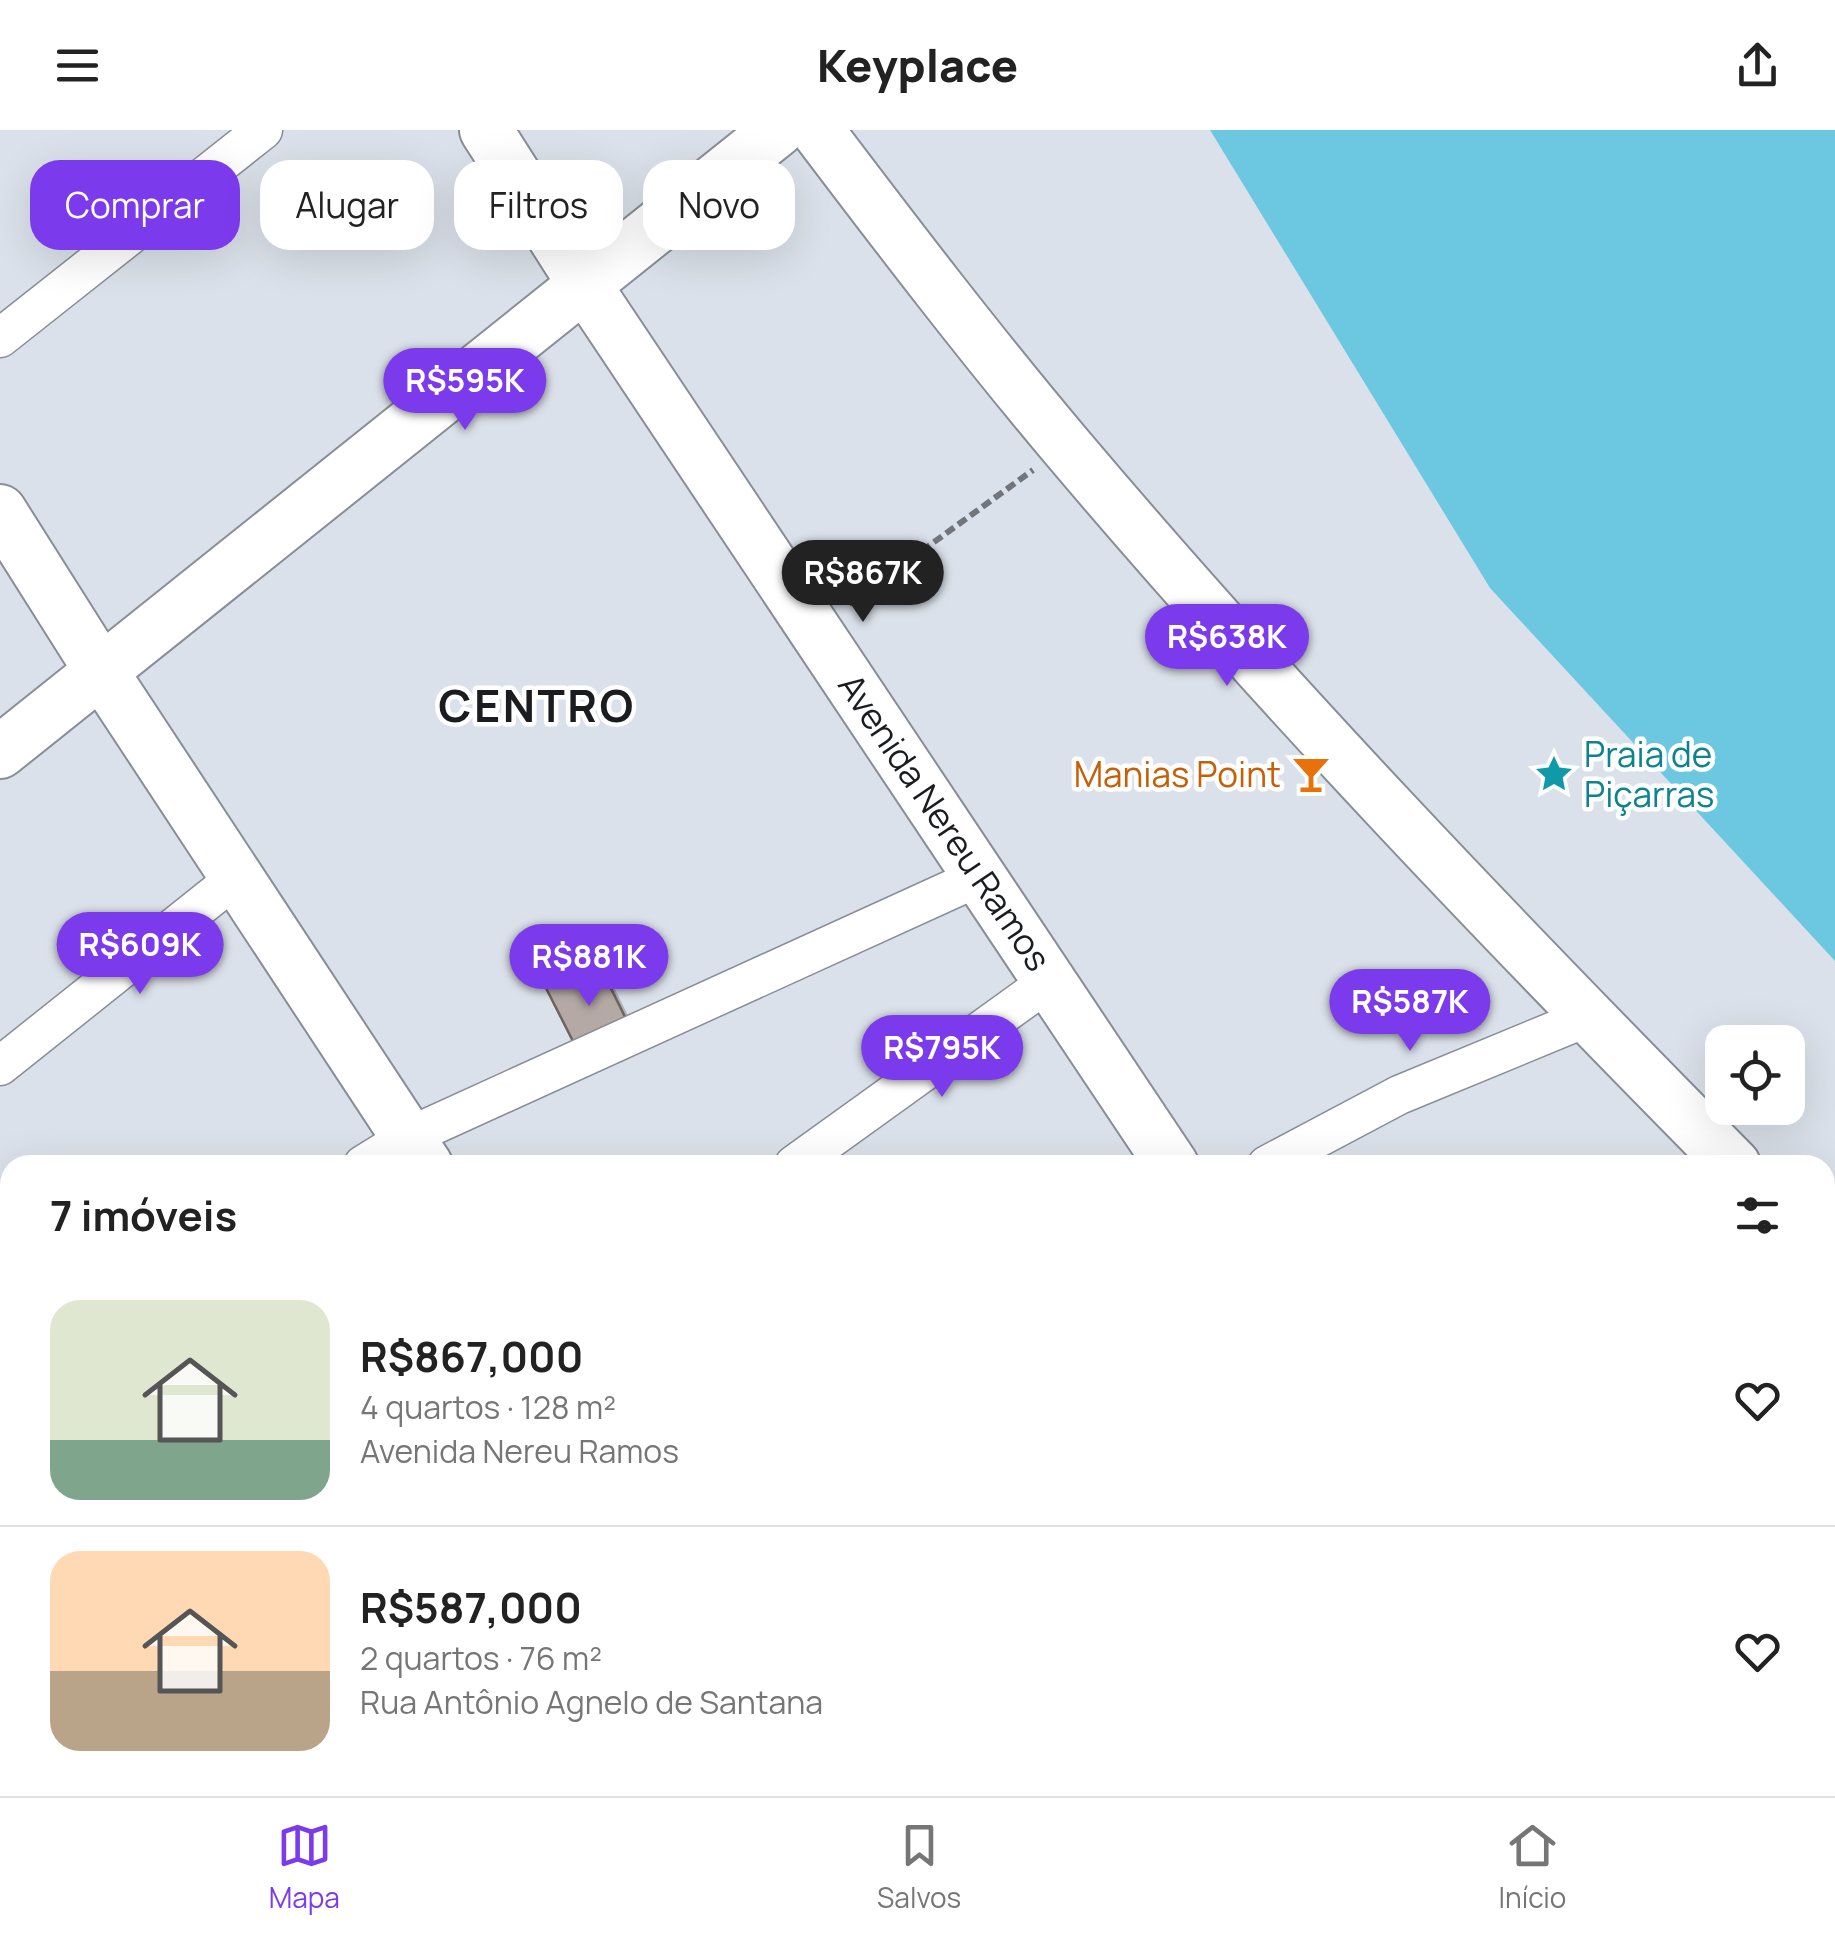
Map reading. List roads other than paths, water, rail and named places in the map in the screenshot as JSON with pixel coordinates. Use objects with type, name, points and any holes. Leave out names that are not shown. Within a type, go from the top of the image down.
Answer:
[{"type":"street","points":[[0,338],[262,130]]},
{"type":"street","name":"Avenida Nereu Ramos","points":[[486,130],[584,284],[1165,1155]]},
{"type":"street","points":[[0,752],[778,130]]},
{"type":"street","points":[[817,130],[924,271],[1066,446],[1380,798],[1724,1155]]},
{"type":"street","points":[[0,511],[101,671],[418,1150],[979,877]]},
{"type":"street","points":[[0,1066],[237,876]]},
{"type":"street","points":[[808,1155],[1051,980]]},
{"type":"street","points":[[1286,1155],[1399,1095],[1588,1017]]},
{"type":"water","points":[[1210,130],[1835,130],[1835,961],[1490,588]]},
{"type":"place","name":"Manias Point","points":[[1311,774]]},
{"type":"place","name":"Praia de Piçarras","points":[[1554,774]]},
{"type":"district","name":"CENTRO","points":[[537,705]]}]
